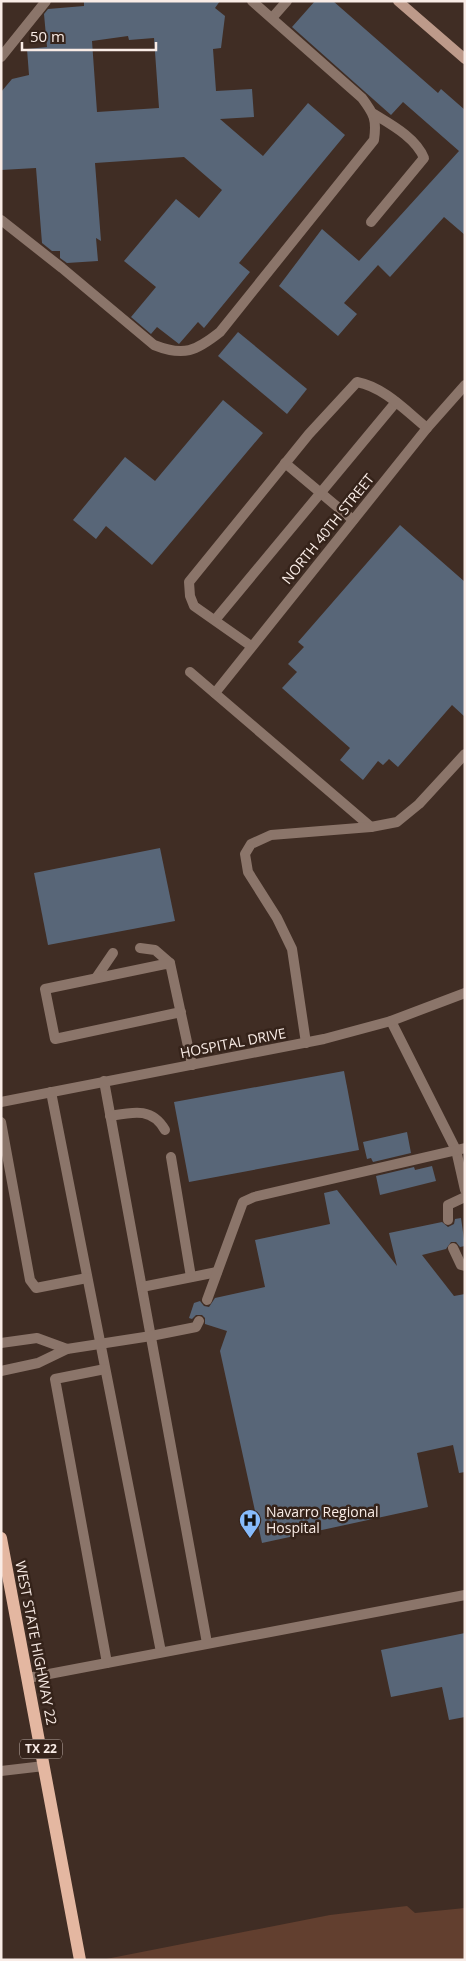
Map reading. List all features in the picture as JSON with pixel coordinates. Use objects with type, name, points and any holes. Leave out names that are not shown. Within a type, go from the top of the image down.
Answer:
[{"type":"main road","name":"WEST STATE HIGHWAY 22","points":[[1,1538],[80,1960]]},
{"type":"street","points":[[1,57],[46,1]]},
{"type":"street","points":[[252,1],[362,98],[374,114],[397,128],[422,152],[424,158],[371,222]]},
{"type":"street","points":[[272,18],[287,1]]},
{"type":"street","points":[[398,1],[465,59]]},
{"type":"street","points":[[1,220],[154,345],[168,351],[189,352],[220,332],[374,140],[374,114]]},
{"type":"street","points":[[250,646],[194,606],[190,596],[189,582],[285,463],[357,382],[369,384],[396,402],[427,428]]},
{"type":"street","name":"NORTH 40TH STREET","points":[[215,693],[250,646],[427,428],[465,386]]},
{"type":"street","points":[[215,620],[396,402]]},
{"type":"street","points":[[285,463],[353,520]]},
{"type":"street","points":[[190,672],[370,827]]},
{"type":"street","points":[[306,1043],[292,949],[277,918],[248,872],[245,854],[251,844],[271,836],[370,827],[397,822],[419,804],[465,754]]},
{"type":"street","points":[[140,948],[155,950],[170,963],[192,1064]]},
{"type":"street","points":[[96,978],[113,953]]},
{"type":"street","points":[[170,963],[46,989],[56,1039],[181,1012]]},
{"type":"street","name":"HOSPITAL DRIVE","points":[[1,1102],[306,1043],[391,1021],[465,993]]},
{"type":"street","points":[[391,1021],[461,1149],[465,1190]]},
{"type":"street","points":[[104,1082],[207,1643]]},
{"type":"street","points":[[51,1092],[161,1652]]},
{"type":"street","points":[[110,1116],[130,1112],[145,1113],[158,1119],[165,1130]]},
{"type":"street","points":[[1,1122],[30,1280],[36,1288],[87,1278]]},
{"type":"street","points":[[207,1300],[243,1202],[254,1197],[461,1149]]},
{"type":"street","points":[[171,1156],[190,1277]]},
{"type":"street","points":[[448,1220],[448,1205],[465,1197]]},
{"type":"street","points":[[454,1248],[456,1257],[461,1265],[465,1266]]},
{"type":"street","points":[[142,1287],[217,1272]]},
{"type":"street","points":[[1,1371],[38,1363],[67,1349],[196,1327],[199,1321]]},
{"type":"street","points":[[1,1343],[36,1338],[67,1349]]},
{"type":"street","points":[[105,1369],[55,1379],[107,1662]]},
{"type":"street","points":[[28,1678],[465,1595]]},
{"type":"street","points":[[1,1771],[44,1766]]},
{"type":"shaded area","points":[[407,1906],[415,1913],[465,1908],[465,1960],[101,1960],[330,1915]]},
{"type":"building","points":[[84,1],[220,1],[215,8],[225,16],[221,48],[213,49],[216,91],[252,89],[254,117],[220,119],[263,156],[308,103],[345,135],[239,263],[250,272],[204,328],[198,322],[179,344],[157,327],[151,334],[131,317],[156,287],[124,261],[176,199],[199,218],[222,190],[184,157],[95,163],[101,241],[96,238],[98,261],[67,263],[60,258],[60,251],[52,251],[42,243],[36,168],[1,170],[1,92],[12,79],[29,75],[27,49],[47,47],[44,14],[48,9],[84,6]],"holes":[[[128,36],[129,40],[154,38],[159,108],[97,112],[92,41]]]},
{"type":"building","points":[[315,1],[333,1],[438,93],[441,89],[465,110],[465,235],[444,217],[390,277],[378,265],[344,303],[357,314],[338,336],[279,286],[322,229],[359,261],[459,151],[403,102],[391,115],[292,27]]},
{"type":"building","points":[[238,332],[307,389],[287,414],[218,356]]},
{"type":"building","points":[[223,400],[263,433],[152,565],[106,526],[96,539],[73,520],[125,457],[155,481]]},
{"type":"building","points":[[400,525],[465,582],[465,717],[452,705],[398,767],[389,759],[383,765],[378,761],[363,780],[340,760],[350,748],[282,688],[297,672],[288,664],[304,647],[298,642]]},
{"type":"building","points":[[160,848],[175,921],[48,945],[34,873]]},
{"type":"building","points":[[344,1071],[359,1150],[189,1182],[174,1102]]},
{"type":"building","points":[[407,1132],[411,1153],[373,1162],[371,1158],[367,1159],[363,1142]]},
{"type":"building","points":[[432,1166],[436,1181],[380,1195],[376,1176],[414,1167],[415,1170]]},
{"type":"building","points":[[337,1190],[397,1266],[389,1233],[442,1222],[448,1227],[454,1224],[455,1219],[461,1218],[465,1246],[460,1247],[456,1242],[451,1242],[446,1249],[422,1255],[454,1296],[465,1294],[465,1472],[459,1473],[453,1445],[417,1453],[428,1507],[262,1543],[220,1351],[227,1331],[205,1324],[205,1318],[202,1315],[196,1315],[192,1319],[189,1318],[194,1303],[200,1301],[204,1306],[209,1307],[215,1298],[265,1287],[255,1240],[330,1224],[324,1193]]},
{"type":"building","points":[[465,1633],[465,1717],[449,1720],[442,1687],[391,1697],[381,1650]]},
{"type":"place","name":"Navarro Regional Hospital","points":[[250,1539]]}]
